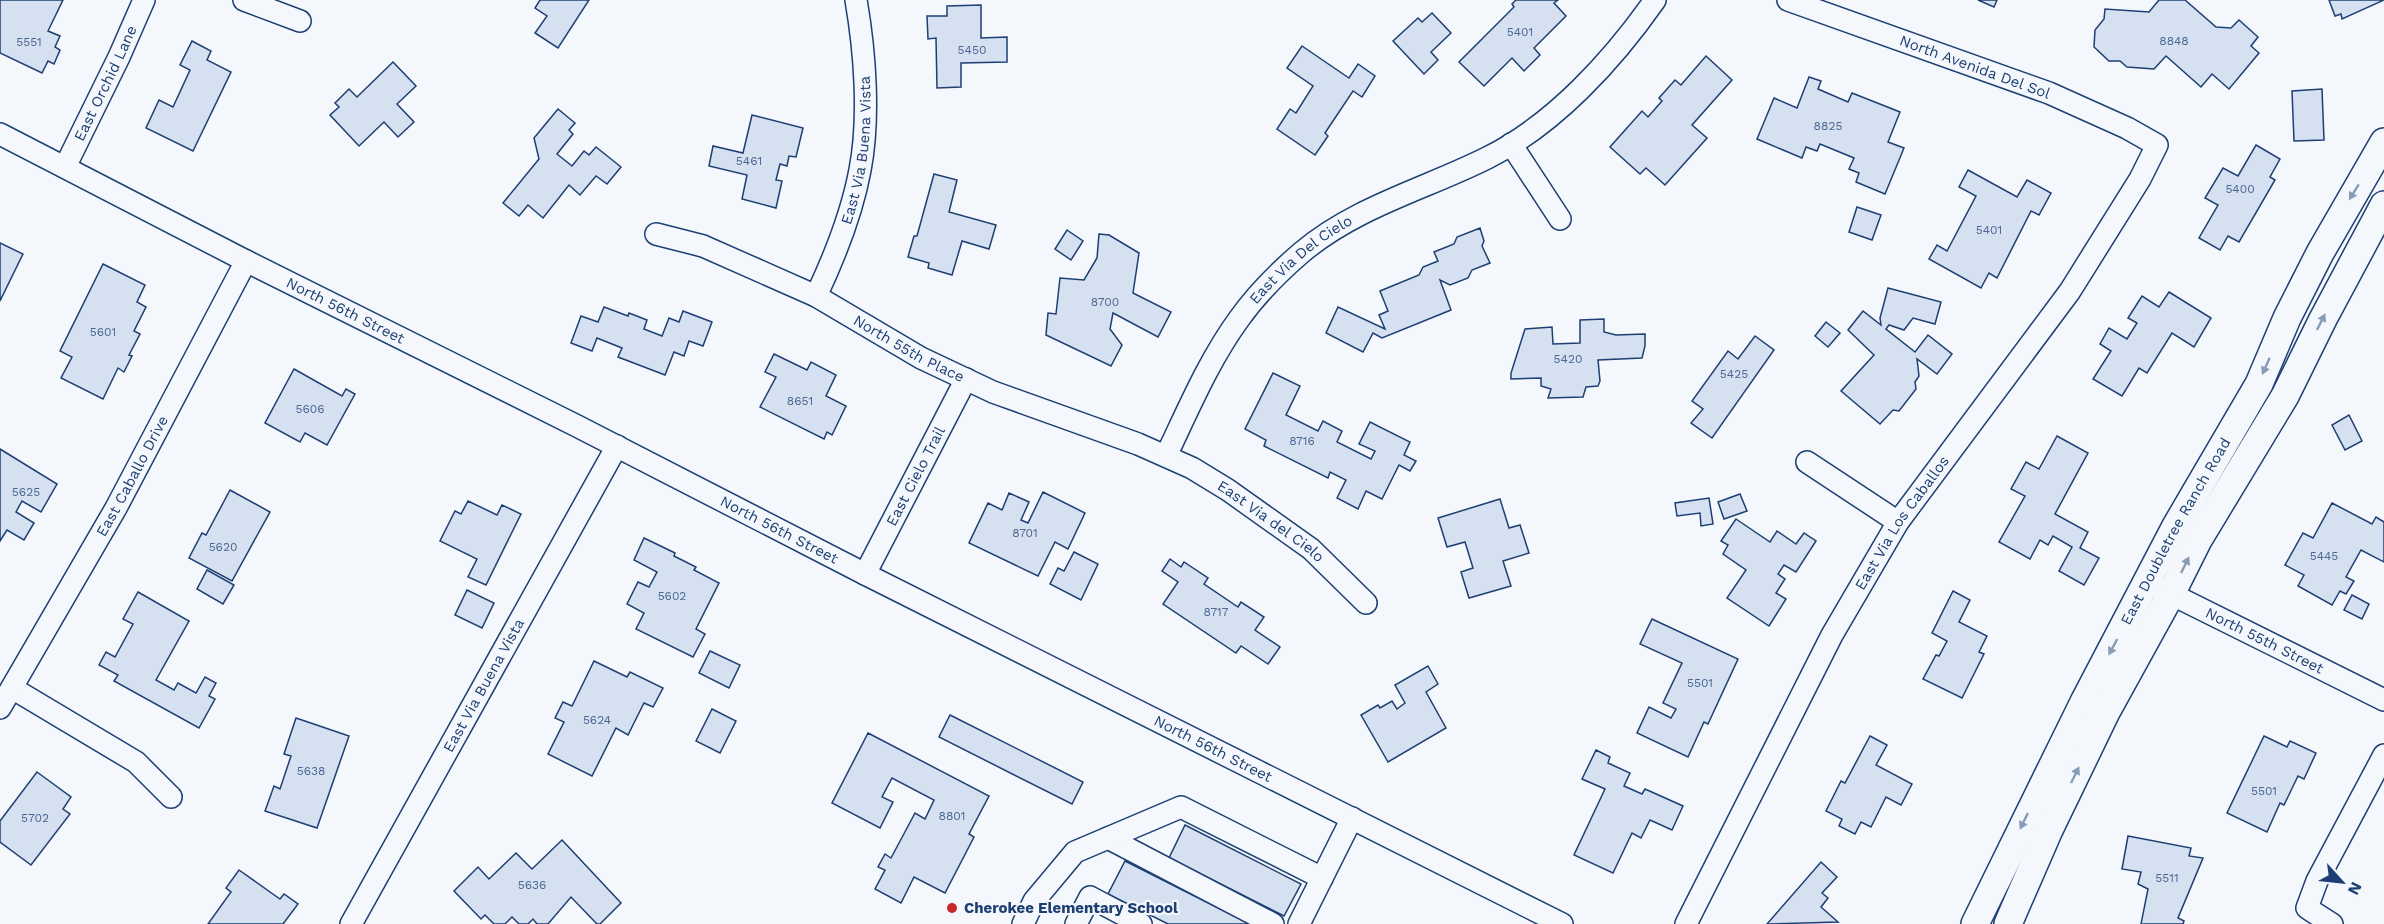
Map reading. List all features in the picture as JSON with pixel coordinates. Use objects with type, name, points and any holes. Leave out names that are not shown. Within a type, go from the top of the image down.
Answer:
[{"type":"main road","name":"East Doubletree Ranch Road","points":[[1975,924],[2078,712],[2176,526],[2259,384],[2287,318],[2320,253],[2384,142]]},
{"type":"main road","name":"East Doubletree Ranch Road","points":[[2008,924],[2048,832],[2106,712],[2198,540],[2285,396],[2384,205]]},
{"type":"street","name":"East Orchid Lane","points":[[65,167],[144,0]]},
{"type":"street","points":[[244,0],[300,21]]},
{"type":"street","name":"East Via Buena Vista","points":[[816,296],[829,269],[844,227],[861,169],[865,107],[862,37],[856,0]]},
{"type":"street","name":"East Via Del Cielo","points":[[1166,456],[1219,350],[1239,318],[1271,281],[1302,252],[1338,227],[1376,206],[1488,158],[1541,123],[1599,71],[1634,30],[1655,0]]},
{"type":"street","name":"North Avenida Del Sol","points":[[1788,0],[2049,93],[2127,128],[2157,145]]},
{"type":"street","name":"North 56th Street","points":[[0,134],[246,261],[448,360],[865,574],[1562,924]]},
{"type":"street","points":[[1511,144],[1560,219]]},
{"type":"street","name":"East Via Los Caballos","points":[[1686,924],[1832,635],[1898,522],[2070,291],[2140,179],[2157,145]]},
{"type":"street","name":"North 55th Place","points":[[656,234],[703,246],[816,296],[921,358],[993,392],[1166,456]]},
{"type":"street","name":"East Caballo Drive","points":[[0,708],[116,508],[246,261]]},
{"type":"street","name":"East Cielo Trail","points":[[865,574],[966,379]]},
{"type":"street","name":"East Via Buena Vista","points":[[351,924],[617,446]]},
{"type":"street","name":"East Via del Cielo","points":[[1166,456],[1228,490],[1287,531],[1311,549],[1366,603]]},
{"type":"street","points":[[1808,462],[1898,522]]},
{"type":"street","name":"North 55th Street","points":[[2147,582],[2384,700]]},
{"type":"street","points":[[12,688],[136,762],[171,797]]},
{"type":"street","points":[[2332,924],[2307,908],[2318,882],[2384,755]]},
{"type":"street","points":[[1023,924],[1034,901],[1075,852],[1181,807],[1322,878]]},
{"type":"street","points":[[1299,924],[1352,818]]},
{"type":"street","points":[[1108,838],[1274,924]]},
{"type":"street","points":[[1076,924],[1090,897],[1141,924]]},
{"type":"building","points":[[0,0],[63,0],[48,31],[60,36],[55,47],[60,50],[54,64],[48,61],[42,73],[0,53]]},
{"type":"building","points":[[540,0],[589,0],[558,48],[535,33],[547,16],[535,8]]},
{"type":"building","points":[[1516,0],[1558,0],[1554,3],[1566,16],[1534,48],[1540,55],[1524,71],[1512,58],[1484,86],[1459,62],[1514,7],[1512,4]]},
{"type":"building","points":[[1978,0],[1997,0],[1994,7]]},
{"type":"building","points":[[2159,0],[2185,0],[2216,27],[2231,28],[2239,20],[2258,37],[2251,46],[2259,53],[2229,89],[2212,74],[2201,87],[2166,56],[2154,69],[2127,67],[2120,61],[2109,61],[2094,47],[2095,30],[2104,19],[2105,9],[2149,12]]},
{"type":"building","points":[[2329,0],[2384,0],[2342,19],[2341,14],[2335,16]]},
{"type":"building","points":[[981,5],[981,38],[1007,37],[1007,62],[961,63],[961,87],[937,88],[936,38],[928,39],[927,16],[947,16],[947,6]]},
{"type":"building","points":[[1432,13],[1451,33],[1431,52],[1438,60],[1424,74],[1393,41],[1418,18],[1422,22]]},
{"type":"building","points":[[192,41],[211,51],[207,60],[231,72],[193,151],[146,128],[159,100],[173,107],[190,70],[180,65]]},
{"type":"building","points":[[1302,46],[1349,78],[1358,64],[1375,76],[1362,97],[1353,91],[1325,133],[1328,136],[1315,155],[1277,129],[1290,109],[1296,113],[1313,86],[1287,68]]},
{"type":"building","points":[[1706,56],[1732,80],[1692,125],[1707,138],[1665,185],[1646,168],[1640,174],[1610,147],[1642,111],[1648,117],[1662,101],[1659,98],[1675,80],[1681,85]]},
{"type":"building","points":[[393,62],[416,86],[397,104],[414,122],[398,137],[384,122],[359,146],[330,115],[339,107],[335,103],[349,89],[357,97]]},
{"type":"building","points":[[1809,77],[1821,81],[1818,89],[1848,102],[1852,93],[1900,112],[1888,142],[1904,148],[1885,194],[1856,182],[1859,173],[1849,169],[1854,158],[1820,144],[1817,151],[1806,147],[1802,158],[1757,139],[1774,98],[1797,108]]},
{"type":"building","points":[[2322,89],[2324,140],[2294,141],[2292,91]]},
{"type":"building","points":[[558,109],[575,123],[569,130],[573,134],[557,154],[572,166],[584,151],[589,155],[596,147],[621,167],[607,184],[596,176],[580,195],[569,185],[543,218],[528,205],[519,216],[503,203],[539,159],[534,138]]},
{"type":"building","points":[[752,115],[803,128],[796,157],[789,156],[787,166],[780,164],[776,180],[782,181],[776,208],[742,199],[747,175],[709,166],[713,146],[743,153]]},
{"type":"building","points":[[2256,145],[2280,159],[2270,177],[2275,180],[2239,242],[2228,236],[2220,250],[2199,238],[2218,205],[2205,198],[2223,168],[2238,176]]},
{"type":"building","points":[[1968,170],[2017,197],[2027,180],[2051,193],[2039,215],[2031,211],[1997,278],[1989,273],[1981,288],[1929,259],[1937,245],[1947,251],[1976,196],[1959,187]]},
{"type":"building","points":[[934,174],[957,180],[949,212],[996,225],[989,249],[962,241],[952,275],[928,268],[929,263],[908,257],[914,236],[917,236]]},
{"type":"building","points":[[1857,207],[1881,215],[1872,240],[1849,232]]},
{"type":"building","points":[[1480,228],[1484,241],[1482,246],[1490,263],[1472,270],[1468,278],[1450,285],[1440,280],[1451,310],[1382,338],[1373,333],[1363,352],[1326,333],[1338,307],[1385,329],[1379,315],[1388,311],[1380,291],[1419,275],[1423,267],[1438,261],[1434,252],[1454,244],[1457,237]]},
{"type":"building","points":[[1067,230],[1083,241],[1071,260],[1055,249]]},
{"type":"building","points":[[1099,234],[1109,235],[1139,253],[1133,293],[1171,312],[1158,337],[1113,313],[1110,329],[1122,345],[1111,366],[1046,335],[1048,313],[1056,314],[1060,278],[1084,280],[1097,258]]},
{"type":"building","points":[[0,243],[23,254],[0,301]]},
{"type":"building","points":[[103,264],[145,285],[137,302],[146,307],[134,331],[140,334],[129,355],[132,356],[124,372],[118,368],[103,399],[61,378],[72,357],[60,351]]},
{"type":"building","points":[[1888,288],[1941,302],[1935,324],[1913,318],[1904,330],[1889,325],[1886,329],[1915,352],[1928,335],[1952,354],[1937,374],[1917,359],[1919,376],[1915,382],[1916,389],[1899,411],[1893,410],[1880,424],[1841,391],[1874,355],[1848,330],[1863,311],[1881,325],[1880,318]]},
{"type":"building","points":[[2169,292],[2211,318],[2194,347],[2172,333],[2147,373],[2139,368],[2122,396],[2093,379],[2111,351],[2100,344],[2109,328],[2127,339],[2137,323],[2128,318],[2142,296],[2159,307]]},
{"type":"building","points":[[604,307],[647,320],[644,329],[662,336],[669,318],[679,322],[683,311],[712,322],[703,346],[689,341],[684,356],[674,352],[665,375],[618,357],[622,348],[597,338],[592,351],[571,343],[581,316],[598,322]]},
{"type":"building","points":[[1604,319],[1604,332],[1616,335],[1645,334],[1642,358],[1598,360],[1600,381],[1598,386],[1586,387],[1583,397],[1548,398],[1551,389],[1541,386],[1541,378],[1511,379],[1525,329],[1552,327],[1553,344],[1580,343],[1580,320]]},
{"type":"building","points":[[1826,322],[1840,333],[1828,347],[1815,336]]},
{"type":"building","points":[[1755,336],[1774,350],[1712,438],[1691,423],[1703,409],[1692,401],[1728,351],[1738,359]]},
{"type":"building","points":[[774,354],[807,370],[811,362],[836,375],[826,396],[846,406],[832,435],[827,432],[824,439],[760,407],[776,377],[765,372]]},
{"type":"building","points":[[294,369],[342,396],[346,389],[355,394],[327,445],[305,433],[300,442],[265,423]]},
{"type":"building","points":[[1273,373],[1300,386],[1286,415],[1318,431],[1323,421],[1342,431],[1337,442],[1371,459],[1375,451],[1359,444],[1370,422],[1410,442],[1404,455],[1416,461],[1410,471],[1399,465],[1382,499],[1366,491],[1358,509],[1337,498],[1346,480],[1330,472],[1328,478],[1264,446],[1266,440],[1245,429]]},
{"type":"building","points":[[2349,415],[2362,441],[2345,450],[2332,425]]},
{"type":"building","points":[[2057,436],[2088,453],[2055,514],[2088,532],[2080,548],[2099,558],[2084,585],[2059,571],[2072,547],[2053,536],[2048,545],[2040,540],[2030,559],[1999,542],[2025,496],[2011,489],[2026,462],[2039,469]]},
{"type":"building","points":[[0,449],[57,484],[41,512],[22,501],[16,512],[34,523],[24,540],[7,530],[0,541]]},
{"type":"building","points":[[230,490],[270,512],[232,581],[189,558],[202,533],[206,535]]},
{"type":"building","points":[[1043,492],[1085,513],[1068,549],[1055,542],[1038,576],[969,543],[988,503],[1002,510],[1009,493],[1029,502],[1021,520],[1028,523]]},
{"type":"building","points":[[1740,494],[1747,511],[1724,519],[1718,502]]},
{"type":"building","points":[[1709,498],[1713,524],[1701,526],[1700,513],[1677,516],[1675,503]]},
{"type":"building","points":[[1500,499],[1509,528],[1520,525],[1529,553],[1503,561],[1511,586],[1469,598],[1461,572],[1473,568],[1465,542],[1447,547],[1438,518]]},
{"type":"building","points":[[468,501],[497,515],[502,505],[521,514],[486,585],[468,577],[477,559],[440,541],[455,511],[461,514]]},
{"type":"building","points":[[2332,503],[2372,524],[2376,517],[2384,522],[2384,562],[2361,550],[2346,577],[2354,581],[2346,594],[2340,591],[2332,605],[2298,586],[2304,575],[2285,565],[2303,533],[2313,538]]},
{"type":"building","points":[[1736,519],[1770,542],[1777,531],[1796,544],[1804,533],[1816,541],[1796,572],[1784,565],[1778,574],[1785,579],[1776,593],[1786,599],[1769,626],[1727,598],[1746,570],[1723,554],[1728,545],[1721,541]]},
{"type":"building","points":[[644,538],[675,553],[674,556],[696,567],[694,570],[719,583],[696,629],[705,634],[693,657],[636,629],[644,613],[627,604],[638,582],[649,587],[657,572],[634,560]]},
{"type":"building","points":[[1074,552],[1098,564],[1081,600],[1050,584],[1058,568],[1064,571]]},
{"type":"building","points":[[1170,559],[1181,567],[1184,562],[1208,578],[1204,584],[1238,607],[1241,602],[1264,617],[1255,630],[1280,647],[1268,664],[1241,646],[1236,653],[1163,604],[1178,582],[1162,571]]},
{"type":"building","points":[[207,570],[234,585],[223,604],[197,589]]},
{"type":"building","points":[[467,590],[494,603],[482,628],[455,615]]},
{"type":"building","points":[[1953,591],[1970,600],[1959,622],[1987,636],[1979,652],[1984,654],[1962,698],[1923,679],[1936,655],[1939,656],[1947,641],[1932,633]]},
{"type":"building","points":[[138,592],[189,621],[156,680],[174,690],[178,683],[196,693],[205,677],[216,683],[209,696],[215,699],[199,728],[114,681],[118,675],[99,665],[106,652],[115,657],[133,624],[123,619]]},
{"type":"building","points":[[2352,595],[2369,604],[2362,619],[2344,610]]},
{"type":"building","points":[[1652,619],[1738,659],[1708,724],[1704,722],[1688,757],[1637,733],[1649,707],[1671,718],[1676,709],[1663,703],[1682,663],[1640,644]]},
{"type":"building","points":[[710,651],[740,665],[729,688],[699,673]]},
{"type":"building","points":[[594,661],[627,677],[630,672],[663,688],[653,707],[644,703],[628,735],[616,728],[592,776],[548,754],[564,722],[555,718],[563,702],[572,706]]},
{"type":"building","points":[[1428,666],[1438,684],[1426,692],[1446,728],[1388,762],[1361,715],[1378,705],[1380,708],[1392,701],[1397,709],[1405,703],[1395,685]]},
{"type":"building","points":[[712,709],[736,721],[720,753],[696,741]]},
{"type":"building","points":[[950,715],[1083,782],[1072,804],[939,737]]},
{"type":"building","points":[[296,718],[349,736],[317,828],[265,811],[274,786],[280,789],[291,756],[284,754]]},
{"type":"building","points":[[868,733],[989,796],[969,834],[974,837],[945,893],[914,877],[901,903],[875,889],[885,870],[878,867],[885,854],[891,858],[915,813],[925,819],[934,800],[892,778],[882,797],[893,802],[880,828],[832,803]]},
{"type":"building","points":[[1870,736],[1887,745],[1876,765],[1912,784],[1901,805],[1886,797],[1871,827],[1861,822],[1855,834],[1839,826],[1842,819],[1826,811],[1841,781],[1845,783]]},
{"type":"building","points":[[2264,736],[2287,747],[2290,741],[2316,753],[2304,779],[2298,776],[2284,805],[2280,803],[2267,832],[2227,813]]},
{"type":"building","points":[[1596,750],[1610,757],[1608,763],[1630,773],[1624,786],[1642,794],[1645,789],[1683,806],[1672,830],[1650,820],[1641,838],[1632,833],[1613,873],[1574,855],[1605,789],[1582,779]]},
{"type":"building","points":[[37,772],[71,797],[63,809],[70,814],[31,865],[0,842],[0,821]]},
{"type":"building","points":[[1185,825],[1301,884],[1284,916],[1169,858]]},
{"type":"building","points":[[2128,836],[2191,848],[2189,856],[2203,858],[2178,918],[2184,921],[2183,924],[2141,924],[2148,889],[2138,884],[2141,872],[2122,869]]},
{"type":"building","points":[[562,840],[621,903],[600,924],[597,924],[571,897],[548,924],[537,924],[533,919],[528,924],[519,924],[512,917],[505,924],[494,924],[485,915],[481,919],[454,891],[478,867],[489,879],[516,853],[532,869]]},
{"type":"building","points":[[1125,861],[1250,924],[1168,924],[1108,894]]},
{"type":"building","points":[[1821,862],[1837,877],[1822,893],[1828,898],[1821,907],[1838,922],[1767,924]]},
{"type":"building","points":[[239,870],[280,899],[284,894],[298,904],[283,924],[208,924],[231,892],[226,888]]},
{"type":"place","name":"Cherokee Elementary School","points":[[952,908]]}]
